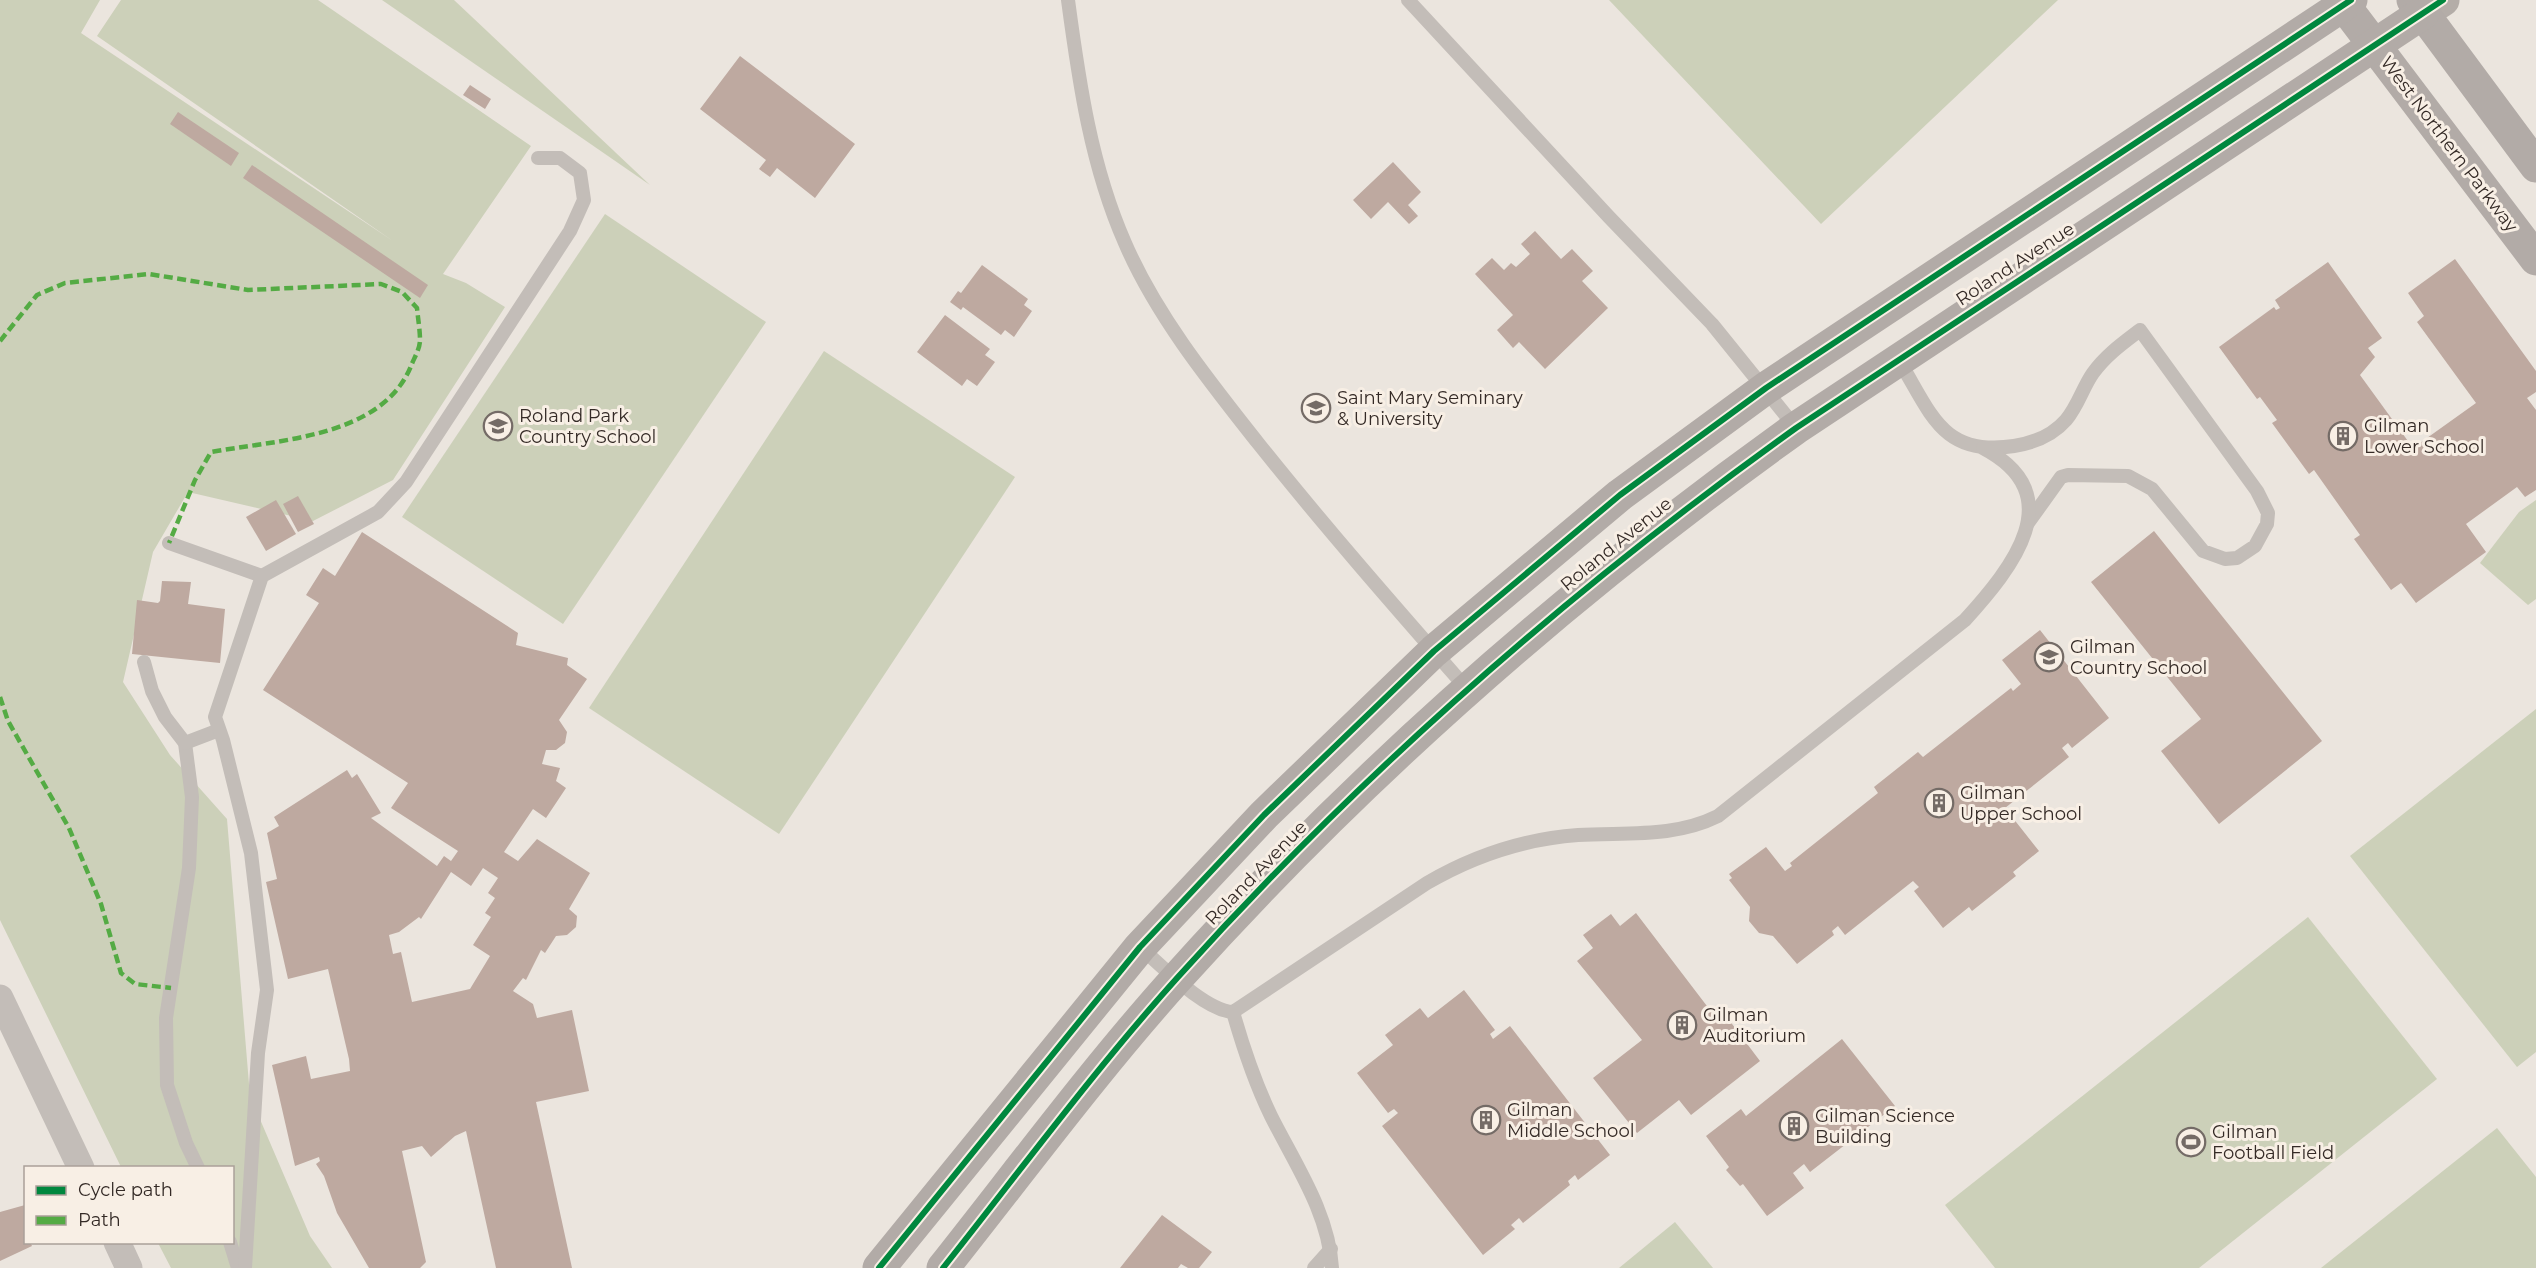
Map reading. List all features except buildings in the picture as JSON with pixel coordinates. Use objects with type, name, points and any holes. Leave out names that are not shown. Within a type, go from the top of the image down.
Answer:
[{"type":"main road","name":"Roland Avenue","points":[[879,1268],[1140,947],[1264,815],[1434,651],[1620,495],[1766,388],[2345,2]]},
{"type":"main road","name":"West Northern Parkway","points":[[2345,2],[2536,259]]},
{"type":"main road","name":"Roland Avenue","points":[[943,1268],[1177,978],[1345,804],[1467,689],[1636,546],[1796,428],[2375,45],[2426,4]]},
{"type":"main road","points":[[2426,4],[2536,166]]},
{"type":"street","points":[[0,998],[81,1166]]},
{"type":"street","points":[[118,1244],[129,1268]]},
{"type":"lane","points":[[1068,0],[1084,105],[1100,174],[1125,243],[1165,315],[1204,376],[1269,457],[1467,689]]},
{"type":"lane","points":[[1408,0],[1609,217],[1712,324],[1796,428]]},
{"type":"lane","points":[[245,1268],[258,1053],[267,990],[251,853],[215,717],[261,576],[378,512],[406,482],[570,231],[584,200],[580,173],[560,158],[538,158]]},
{"type":"lane","points":[[1140,947],[1215,1007],[1233,1012],[1427,883],[1459,864],[1491,850],[1577,835],[1684,830],[1718,816],[1965,620],[1998,581],[2019,547],[2028,523],[2056,482],[2068,475],[2136,478],[2152,489],[2203,551],[2225,559],[2237,558],[2256,546],[2267,524],[2268,513],[2257,491],[2140,330],[2103,361],[2066,420],[2057,429],[2029,443],[1983,448]]},
{"type":"lane","points":[[1898,359],[1942,428],[1961,443],[1983,448],[2004,461],[2018,475],[2030,502],[2028,523]]},
{"type":"lane","points":[[169,543],[261,576]]},
{"type":"lane","points":[[144,662],[152,691],[165,717],[185,743],[192,797],[189,868],[166,1018],[167,1085],[198,1166]]},
{"type":"lane","points":[[185,743],[219,730]]},
{"type":"lane","points":[[1233,1012],[1270,1113],[1312,1197],[1331,1249],[1332,1268]]},
{"type":"lane","points":[[231,1244],[238,1268]]},
{"type":"lane","points":[[1314,1268],[1331,1249]]},
{"type":"green space","points":[[0,0],[100,0],[81,33],[393,241],[97,36],[121,0],[318,0],[531,146],[443,274],[466,283],[505,307],[393,480],[313,521],[188,492],[153,552],[123,682],[170,755],[227,819],[250,1096],[310,1236],[332,1268],[171,1268],[159,1244],[234,1244],[234,1166],[121,1166],[0,920]]},
{"type":"green space","points":[[382,0],[454,0],[650,185]]},
{"type":"green space","points":[[1609,0],[2058,0],[1821,224]]},
{"type":"green space","points":[[605,214],[766,322],[563,624],[402,517]]},
{"type":"green space","points":[[824,351],[1015,477],[779,834],[589,708]]},
{"type":"green space","points":[[2536,500],[2536,599],[2528,605],[2480,563],[2519,512]]},
{"type":"green space","points":[[2536,709],[2536,1052],[2517,1067],[2350,856]]},
{"type":"green space","name":"Gilman Football Field","points":[[2308,917],[2437,1079],[2199,1268],[1995,1268],[1945,1205]]},
{"type":"green space","points":[[2497,1128],[2536,1177],[2536,1268],[2321,1268]]},
{"type":"green space","points":[[1675,1222],[1713,1268],[1619,1268]]},
{"type":"marked path","points":[[0,341],[37,295],[65,283],[149,274],[248,290],[381,284],[402,292],[417,308],[419,347],[397,390],[377,408],[352,422],[324,432],[211,452],[195,480],[169,543]]},
{"type":"marked path","points":[[0,697],[8,721],[69,828],[101,904],[121,973],[135,984],[171,988]]},
{"type":"cycle path","points":[[879,1268],[1140,947],[1264,815],[1434,651],[1620,495],[1766,388],[2351,0]]},
{"type":"cycle path","points":[[943,1268],[1118,1047],[1248,901],[1396,755],[1550,618],[1712,489],[1796,428],[2443,0]]},
{"type":"place","name":"Saint Mary Seminary & University","points":[[1316,408]]},
{"type":"place","name":"Roland Park Country School","points":[[498,426]]},
{"type":"place","name":"Gilman Lower School","points":[[2343,436]]},
{"type":"place","name":"Gilman Country School","points":[[2049,657]]},
{"type":"place","name":"Gilman Upper School","points":[[1939,803]]},
{"type":"place","name":"Gilman Auditorium","points":[[1682,1025]]},
{"type":"place","name":"Gilman Middle School","points":[[1486,1120]]},
{"type":"place","name":"Gilman Science Building","points":[[1794,1126]]},
{"type":"place","name":"Gilman Football Field","points":[[2191,1142]]}]
